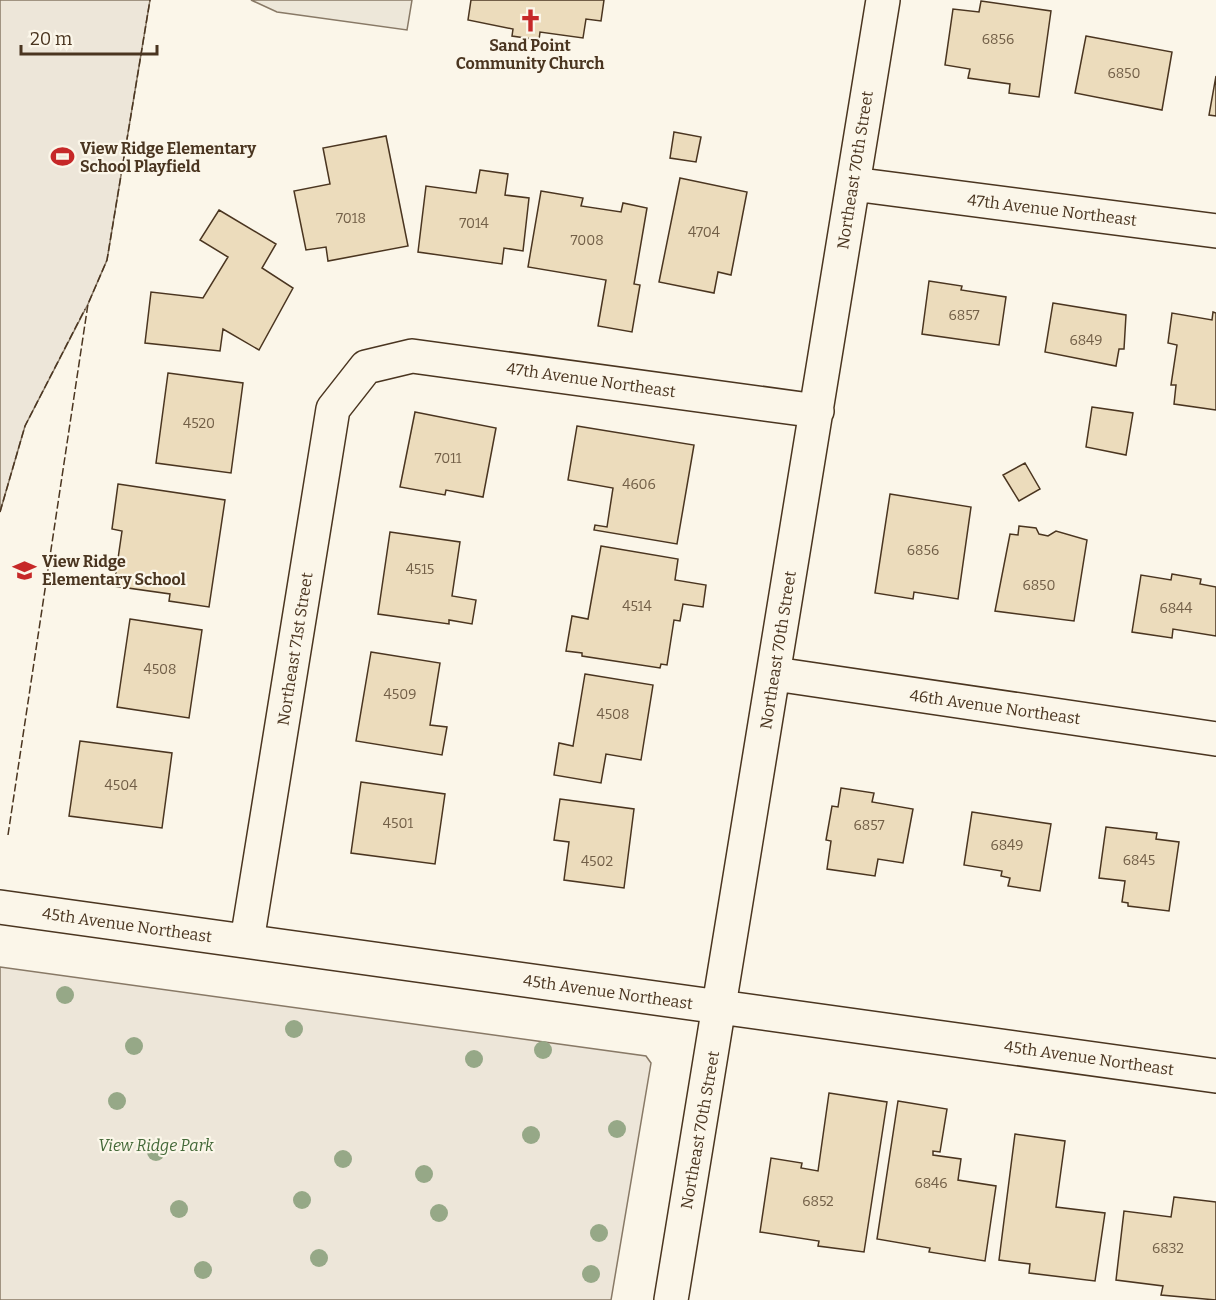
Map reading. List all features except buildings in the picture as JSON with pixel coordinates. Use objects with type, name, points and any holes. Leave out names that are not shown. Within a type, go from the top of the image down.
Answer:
[{"type":"street","name":"Northeast 70th Street","points":[[671,1300],[775,675],[883,0]]},
{"type":"street","name":"47th Avenue Northeast","points":[[853,184],[1216,231]]},
{"type":"street","name":"47th Avenue Northeast","points":[[366,367],[412,356],[817,411]]},
{"type":"street","name":"Northeast 71st Street","points":[[248,941],[333,409],[366,367]]},
{"type":"street","name":"46th Avenue Northeast","points":[[775,675],[1216,739]]},
{"type":"street","name":"45th Avenue Northeast","points":[[0,907],[1216,1076]]},
{"type":"green space","name":"View Ridge Elementary School Playfield","points":[[0,0],[150,0],[107,260],[88,304],[25,426],[0,512]]},
{"type":"green space","name":"View Ridge Park","points":[[0,967],[646,1056],[651,1063],[611,1300],[0,1300]]},
{"type":"shaded area","points":[[251,0],[412,0],[407,30],[277,12]]},
{"type":"fence","points":[[8,835],[88,304],[107,260],[150,0]]},
{"type":"fence","points":[[0,512],[25,426],[85,309]]},
{"type":"place","name":"Sand Point Community Church","points":[[530,20]]},
{"type":"place","name":"View Ridge Elementary School Playfield","points":[[62,157]]},
{"type":"place","name":"View Ridge Elementary School","points":[[24,570]]}]
